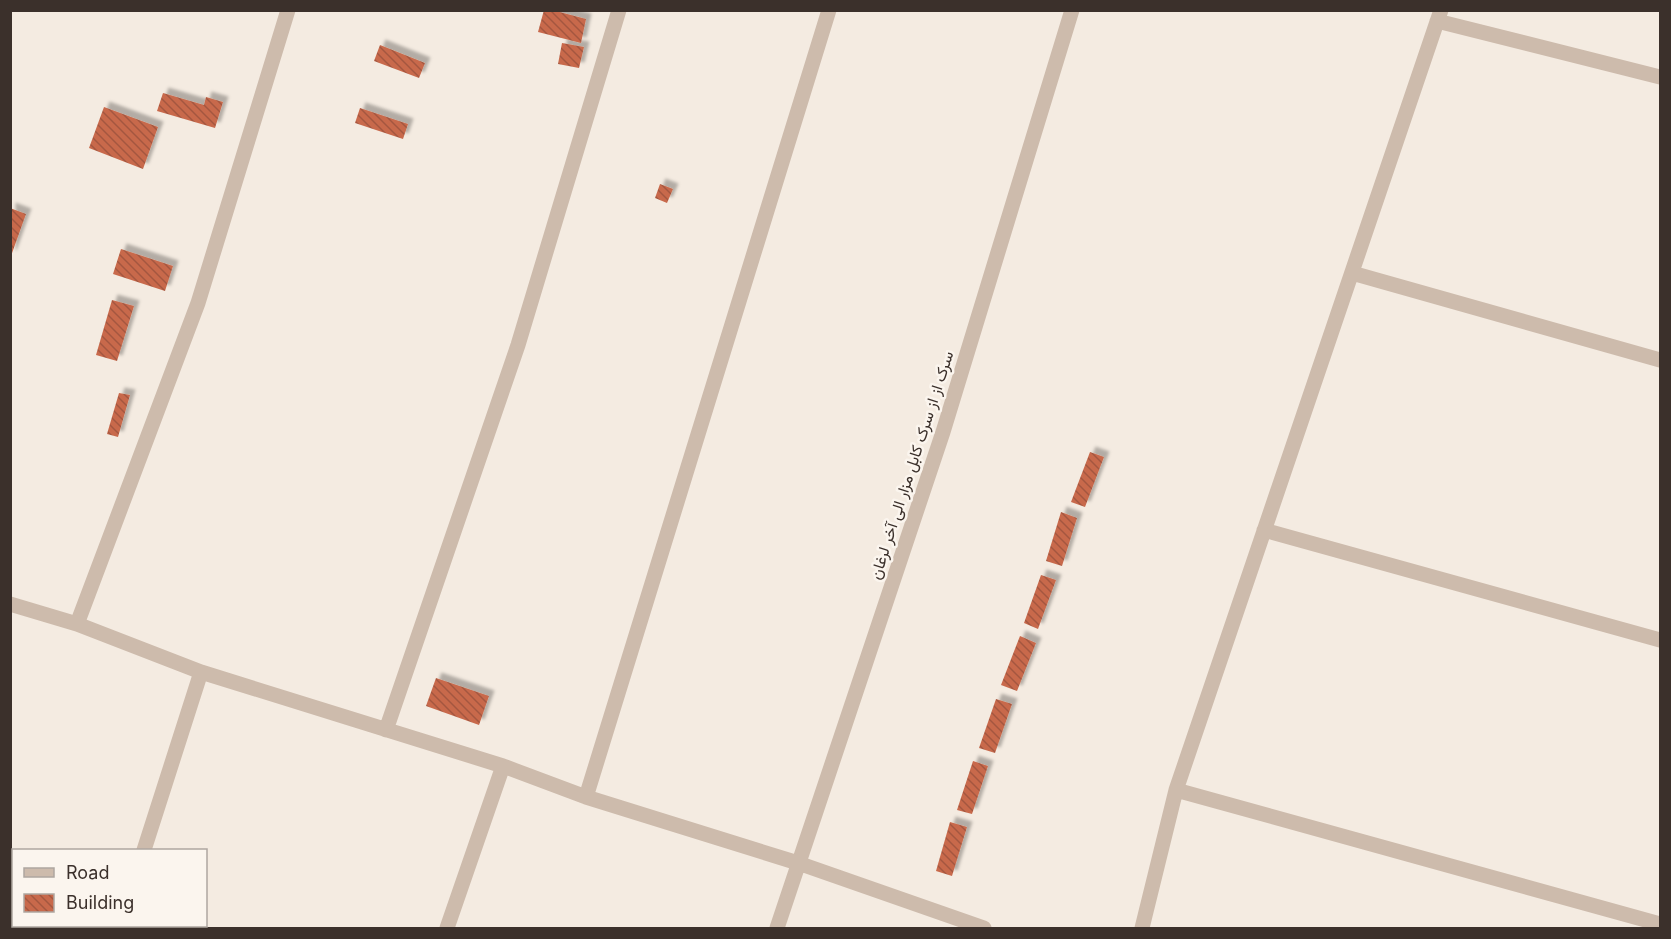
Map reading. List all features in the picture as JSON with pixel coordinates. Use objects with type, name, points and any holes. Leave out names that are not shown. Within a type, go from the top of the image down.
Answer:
[{"type":"street","points":[[77,624],[198,303],[288,10]]},
{"type":"street","points":[[386,730],[518,345],[619,10]]},
{"type":"street","points":[[586,797],[829,10]]},
{"type":"street","name":"سرک از از سرک کابل مزار الی آخر لرغان","points":[[777,928],[943,432],[1072,10]]},
{"type":"street","points":[[1142,928],[1176,790],[1439,16],[1660,77]]},
{"type":"street","points":[[1352,273],[1660,360]]},
{"type":"street","points":[[1264,530],[1660,640]]},
{"type":"street","points":[[10,604],[77,624],[201,672],[503,766],[586,797],[798,863],[984,928]]},
{"type":"street","points":[[144,849],[201,672]]},
{"type":"street","points":[[447,928],[503,766]]},
{"type":"street","points":[[1176,790],[1660,924]]},
{"type":"building","points":[[544,10],[586,19],[581,43],[538,32]]},
{"type":"building","points":[[562,43],[584,47],[579,68],[558,64]]},
{"type":"building","points":[[380,45],[425,63],[419,78],[374,61]]},
{"type":"building","points":[[163,93],[204,105],[206,97],[223,102],[215,128],[157,111]]},
{"type":"building","points":[[104,107],[158,127],[143,169],[89,148]]},
{"type":"building","points":[[360,108],[408,124],[403,139],[355,123]]},
{"type":"building","points":[[660,184],[673,189],[667,203],[655,198]]},
{"type":"building","points":[[10,208],[26,214],[11,256],[10,256]]},
{"type":"building","points":[[121,249],[173,266],[165,291],[113,274]]},
{"type":"building","points":[[112,300],[134,306],[117,361],[96,355]]},
{"type":"building","points":[[119,393],[130,395],[118,437],[107,434]]},
{"type":"building","points":[[1090,452],[1104,457],[1085,507],[1071,502]]},
{"type":"building","points":[[1061,512],[1077,518],[1062,566],[1046,561]]},
{"type":"building","points":[[1041,575],[1056,580],[1038,629],[1024,623]]},
{"type":"building","points":[[1020,636],[1036,643],[1017,691],[1001,685]]},
{"type":"building","points":[[436,678],[489,696],[479,725],[426,706]]},
{"type":"building","points":[[996,699],[1012,704],[995,753],[979,748]]},
{"type":"building","points":[[973,761],[988,766],[972,814],[957,810]]},
{"type":"building","points":[[950,822],[967,827],[952,876],[936,871]]}]
